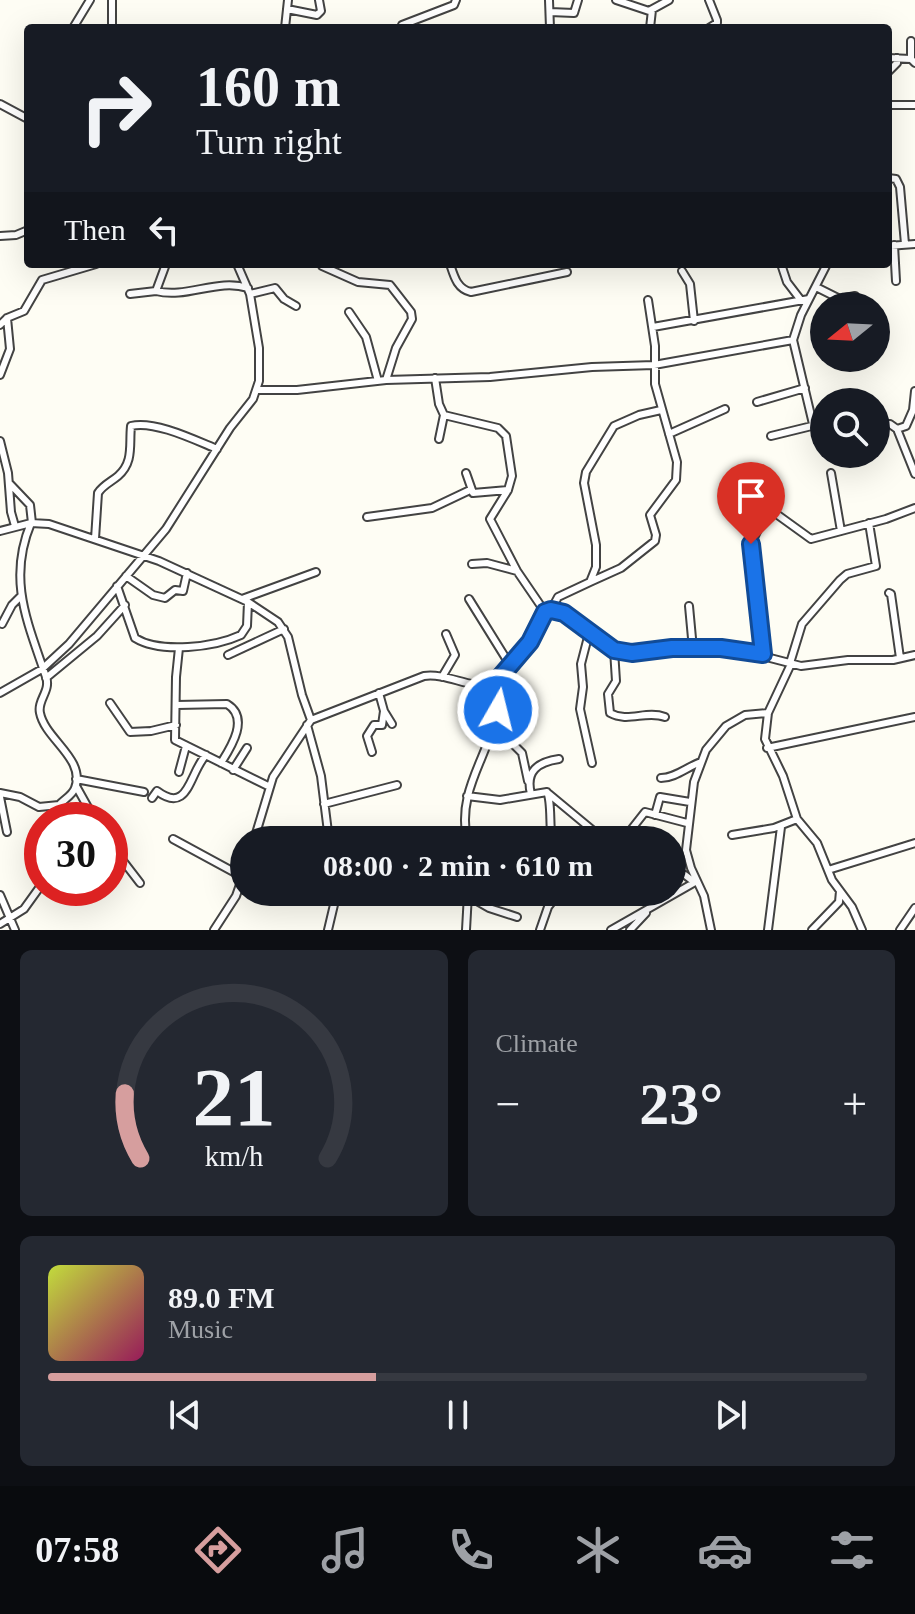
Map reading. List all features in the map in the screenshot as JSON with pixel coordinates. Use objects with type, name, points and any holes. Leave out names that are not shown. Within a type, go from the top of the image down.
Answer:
[{"type":"street","points":[[75,24],[90,0]]},
{"type":"street","points":[[112,0],[112,24]]},
{"type":"street","points":[[285,24],[288,0]]},
{"type":"street","points":[[405,24],[454,5],[456,0]]},
{"type":"street","points":[[549,0],[550,24]]},
{"type":"street","points":[[550,12],[574,13],[578,0]]},
{"type":"street","points":[[616,0],[652,10],[669,0]]},
{"type":"street","points":[[709,0],[718,24]]},
{"type":"street","points":[[287,9],[299,12],[318,2]]},
{"type":"street","points":[[650,24],[652,10]]},
{"type":"street","points":[[892,58],[913,61],[911,41]]},
{"type":"street","points":[[892,69],[897,58]]},
{"type":"street","points":[[0,104],[24,117]]},
{"type":"street","points":[[892,105],[915,105]]},
{"type":"street","points":[[892,178],[896,179],[900,187],[905,244]]},
{"type":"street","points":[[0,236],[24,232]]},
{"type":"street","points":[[892,246],[915,244]]},
{"type":"street","points":[[892,253],[896,281]]},
{"type":"street","points":[[0,325],[7,318],[24,311],[38,284],[46,277],[81,268]]},
{"type":"street","points":[[156,291],[165,268]]},
{"type":"street","points":[[0,693],[42,669],[69,644],[185,502],[217,449],[253,399],[257,390],[259,348],[249,291],[239,268]]},
{"type":"street","points":[[326,268],[358,282],[390,285],[411,312],[412,319],[382,380]]},
{"type":"street","points":[[452,268],[459,286],[471,292],[567,272]]},
{"type":"street","points":[[782,268],[787,282],[800,299]]},
{"type":"street","points":[[810,410],[793,340],[825,268]]},
{"type":"street","points":[[682,271],[690,284],[694,321]]},
{"type":"street","points":[[130,294],[156,291],[171,294],[229,284],[249,291],[275,288],[284,299],[296,306]]},
{"type":"street","points":[[816,287],[826,292]]},
{"type":"street","points":[[653,327],[809,299]]},
{"type":"street","points":[[259,826],[279,764],[309,723],[424,676],[442,677],[474,686],[495,683],[530,642],[558,597],[621,568],[656,538],[650,515],[676,480],[677,462],[661,410],[648,300]]},
{"type":"street","points":[[349,312],[366,337],[382,380]]},
{"type":"street","points":[[0,375],[10,349],[7,318]]},
{"type":"street","points":[[257,390],[297,390],[382,380],[490,377],[592,367],[654,365],[793,340]]},
{"type":"street","points":[[435,378],[444,415],[439,439]]},
{"type":"street","points":[[757,402],[805,388]]},
{"type":"street","points":[[897,429],[906,426],[913,410],[915,391]]},
{"type":"street","points":[[669,434],[725,409]]},
{"type":"street","points":[[590,582],[597,558],[584,483],[586,472],[614,426],[630,418],[661,410]]},
{"type":"street","points":[[444,415],[498,428],[506,436],[512,476],[508,490],[490,519],[517,571],[548,611],[564,613],[614,650],[632,653],[736,649],[806,666],[915,655]]},
{"type":"street","points":[[890,424],[897,429],[915,474]]},
{"type":"street","points":[[771,436],[810,425]]},
{"type":"street","points":[[95,539],[98,493],[123,471],[128,462],[131,426],[160,428],[217,449]]},
{"type":"street","points":[[0,441],[15,526]]},
{"type":"street","points":[[466,473],[470,490],[475,494],[508,490]]},
{"type":"street","points":[[831,473],[841,531]]},
{"type":"street","points":[[10,484],[30,505],[32,523],[22,547],[19,565],[21,596],[46,678],[47,690],[39,706],[40,714],[54,740],[74,764],[76,782],[86,802]]},
{"type":"street","points":[[367,517],[432,508],[470,490]]},
{"type":"street","points":[[0,506],[10,503]]},
{"type":"street","points":[[763,654],[751,544],[765,515],[775,513],[809,539],[915,508]]},
{"type":"street","points":[[0,531],[32,523],[49,524],[144,555],[245,600],[284,629],[293,654],[319,766],[327,826]]},
{"type":"street","points":[[862,930],[852,907],[828,870],[817,843],[797,819],[783,776],[767,748],[765,728],[802,624],[847,574],[876,566],[869,523]]},
{"type":"street","points":[[472,564],[487,563],[517,571]]},
{"type":"street","points":[[245,600],[316,572]]},
{"type":"street","points":[[126,576],[153,595],[165,598],[175,590],[183,591],[187,573]]},
{"type":"street","points":[[117,586],[135,638],[157,646],[179,648],[241,635],[247,626],[245,600]]},
{"type":"street","points":[[889,593],[900,658]]},
{"type":"street","points":[[2,624],[21,596]]},
{"type":"street","points":[[469,599],[510,665]]},
{"type":"street","points":[[46,678],[97,636],[125,605]]},
{"type":"street","points":[[689,606],[693,649]]},
{"type":"street","points":[[228,655],[284,629]]},
{"type":"street","points":[[589,633],[581,664],[583,687],[580,709],[592,763]]},
{"type":"street","points":[[442,677],[455,655],[446,634]]},
{"type":"street","points":[[179,648],[175,740],[270,787]]},
{"type":"street","points":[[614,650],[616,681],[608,694],[610,713],[623,718],[657,714],[665,717]]},
{"type":"street","points":[[465,826],[467,796],[495,726],[498,710],[495,683]]},
{"type":"street","points":[[379,693],[392,724]]},
{"type":"street","points":[[110,703],[130,732],[176,725]]},
{"type":"street","points":[[177,705],[232,706],[238,716],[234,743],[221,763]]},
{"type":"street","points":[[372,752],[367,736],[374,725],[382,725],[384,711]]},
{"type":"street","points":[[711,930],[708,912],[686,850],[690,802],[706,750],[726,726],[745,715],[768,713]]},
{"type":"street","points":[[767,748],[915,717]]},
{"type":"street","points":[[495,726],[522,753],[531,794]]},
{"type":"street","points":[[179,772],[186,746]]},
{"type":"street","points":[[233,770],[247,748]]},
{"type":"street","points":[[152,798],[157,791],[178,799],[188,788],[197,765],[206,755]]},
{"type":"street","points":[[528,781],[539,765],[559,759]]},
{"type":"street","points":[[661,778],[672,777],[681,769],[701,762]]},
{"type":"street","points":[[76,782],[144,792]]},
{"type":"street","points":[[63,802],[70,796],[76,782]]},
{"type":"street","points":[[324,804],[397,785]]},
{"type":"street","points":[[467,796],[500,800],[542,792],[549,794],[588,826]]},
{"type":"street","points":[[549,794],[551,826]]},
{"type":"street","points":[[7,832],[0,795],[20,797],[28,802]]},
{"type":"street","points":[[655,815],[661,796],[690,802]]},
{"type":"street","points":[[632,826],[644,812],[687,823]]},
{"type":"street","points":[[673,820],[689,813]]},
{"type":"street","points":[[732,835],[781,827],[797,819]]},
{"type":"street","points":[[768,930],[781,827]]},
{"type":"street","points":[[173,839],[230,868]]},
{"type":"street","points":[[828,870],[915,843]]},
{"type":"street","points":[[128,867],[140,883]]},
{"type":"street","points":[[686,876],[696,882]]},
{"type":"street","points":[[686,887],[696,882]]},
{"type":"street","points":[[812,930],[839,902],[840,891]]},
{"type":"street","points":[[0,895],[15,930]]},
{"type":"street","points":[[214,930],[230,905]]},
{"type":"street","points":[[0,924],[26,906]]},
{"type":"street","points":[[328,930],[334,906]]},
{"type":"street","points":[[466,930],[467,906]]},
{"type":"street","points":[[486,906],[517,917]]},
{"type":"street","points":[[540,930],[549,906]]},
{"type":"street","points":[[611,930],[652,906]]},
{"type":"street","points":[[630,930],[653,906]]},
{"type":"street","points":[[900,930],[915,908]]},
{"type":"route","points":[[498,710],[495,683],[530,642],[545,612],[551,610],[564,613],[614,650],[632,653],[672,648],[721,648],[763,654],[751,544]]}]
